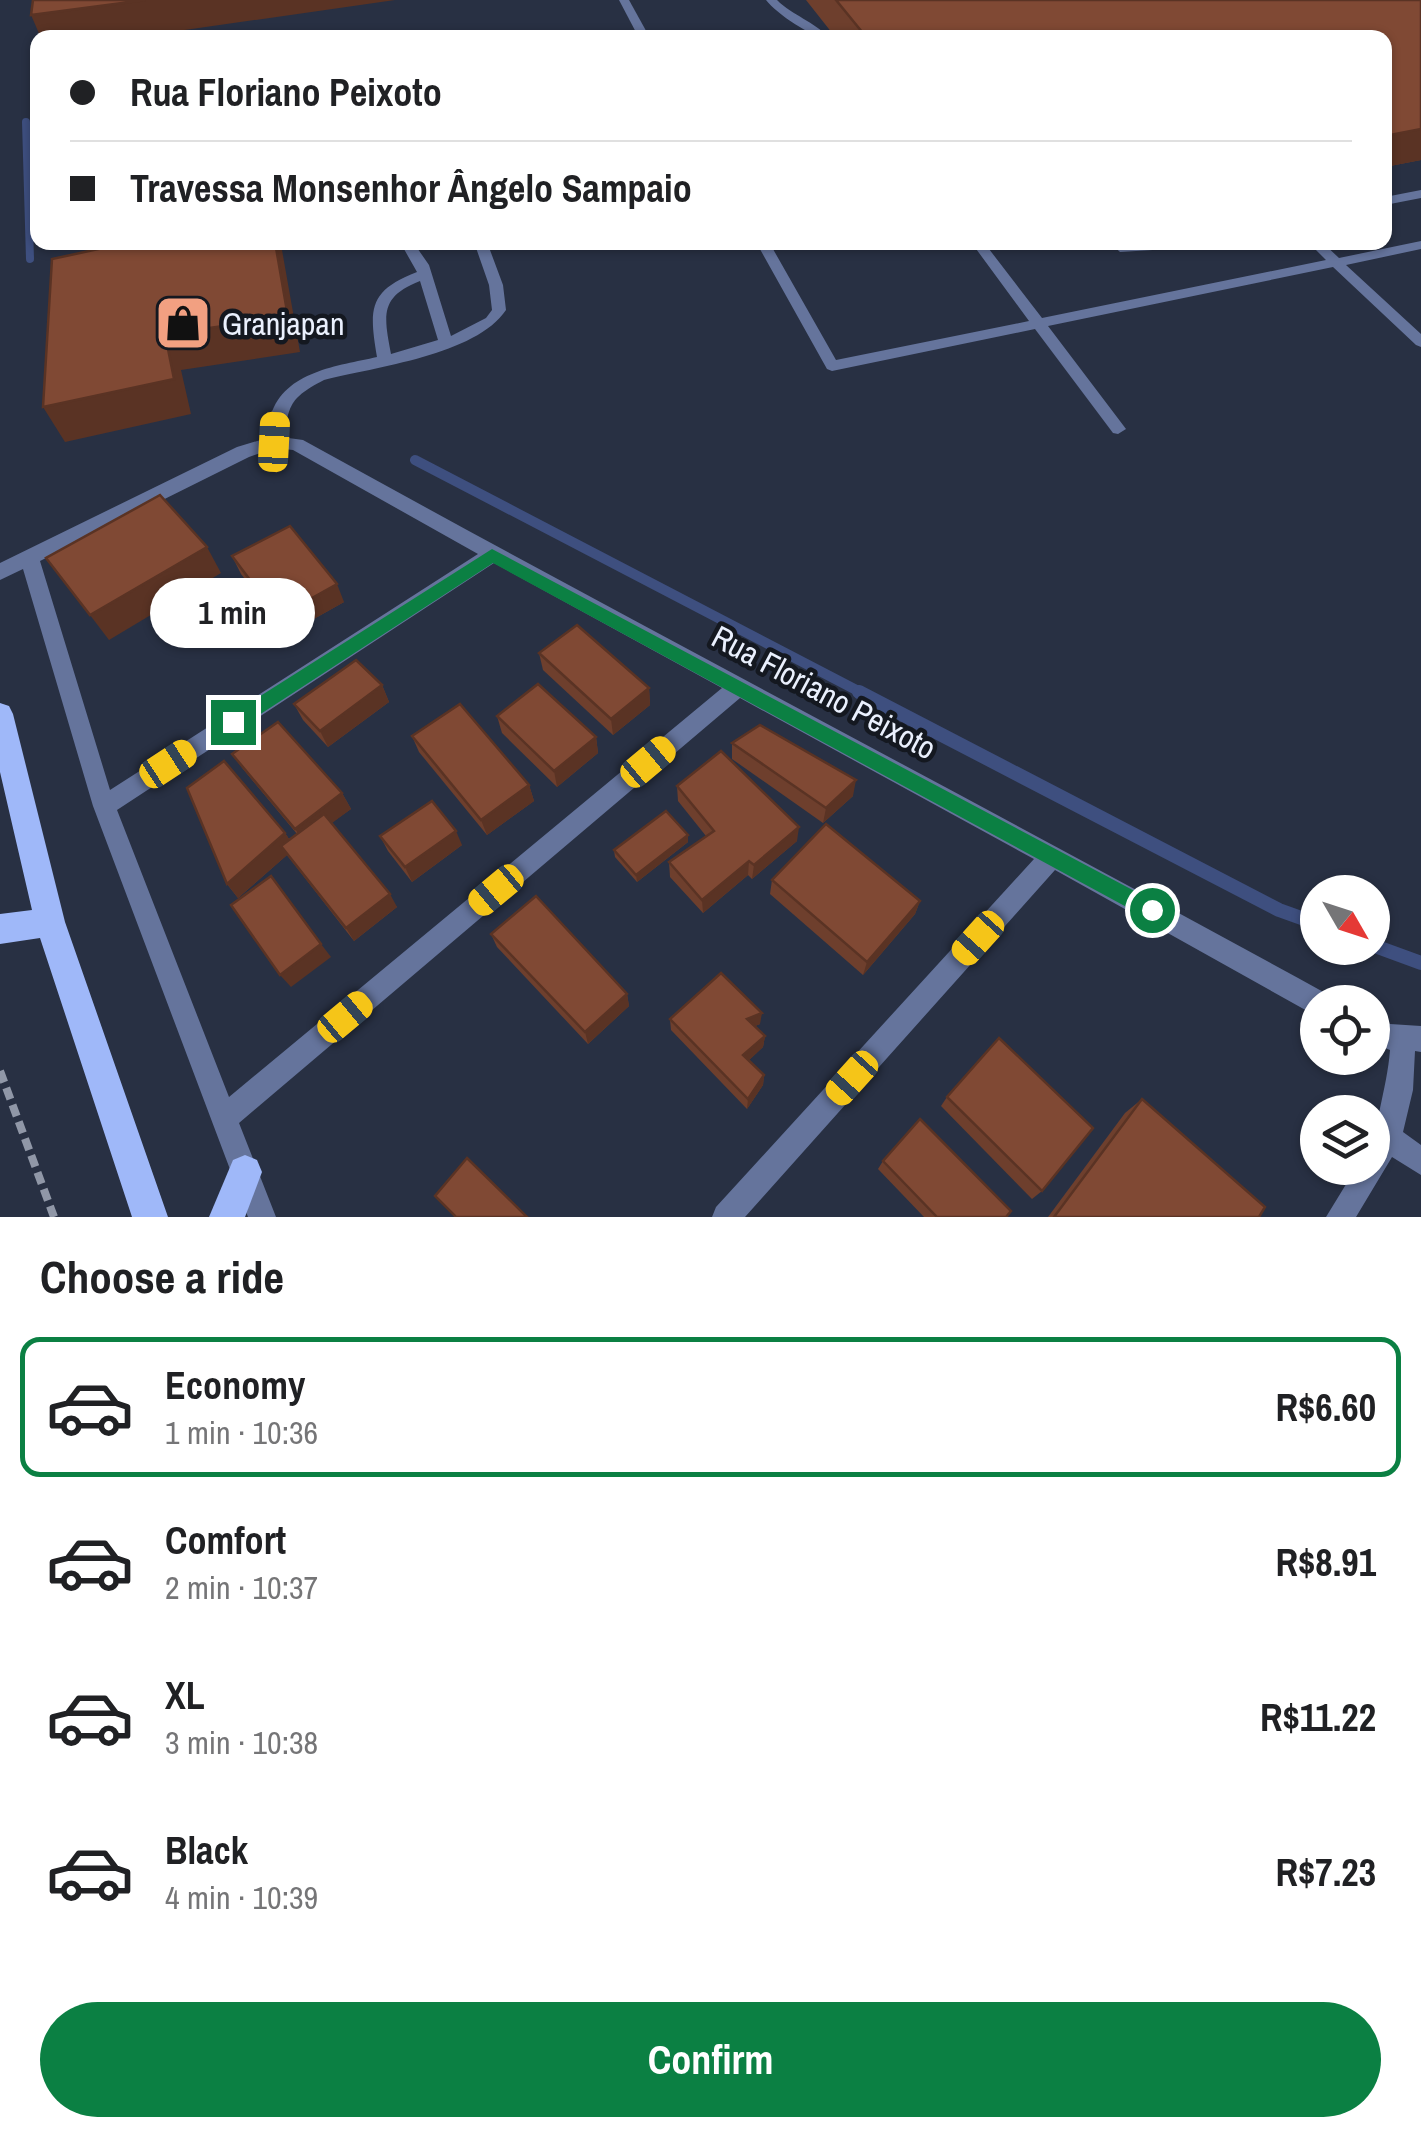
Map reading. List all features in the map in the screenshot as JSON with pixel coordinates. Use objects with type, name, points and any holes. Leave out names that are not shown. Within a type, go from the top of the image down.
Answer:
[{"type":"main road","points":[[0,714],[5,768],[50,922],[150,1217]]},
{"type":"main road","points":[[0,929],[50,922]]},
{"type":"main road","points":[[227,1217],[244,1172]]},
{"type":"street","name":"Rua Floriano Peixoto","points":[[285,443],[1053,855],[1300,993]]},
{"type":"street","points":[[0,572],[243,452],[285,443]]},
{"type":"street","points":[[104,806],[492,555]]},
{"type":"street","points":[[29,558],[104,806],[262,1217]]},
{"type":"street","points":[[224,1119],[739,686]]},
{"type":"street","points":[[726,1217],[1053,855]]},
{"type":"street","points":[[1412,1039],[1390,1138],[1421,1161]]},
{"type":"street","points":[[1340,1217],[1360,1185]]},
{"type":"lane","points":[[624,0],[641,30]]},
{"type":"lane","points":[[771,0],[785,16],[816,30]]},
{"type":"lane","points":[[1392,200],[1421,194]]},
{"type":"lane","points":[[767,250],[832,366],[1421,245]]},
{"type":"lane","points":[[415,250],[446,342]]},
{"type":"lane","points":[[285,443],[276,411],[290,391],[319,376],[486,328],[499,311],[482,250]]},
{"type":"lane","points":[[983,250],[1118,429]]},
{"type":"lane","points":[[1322,250],[1421,342]]},
{"type":"lane","points":[[384,358],[377,316],[379,302],[391,288],[424,274]]},
{"type":"path","points":[[0,1070],[54,1217]]},
{"type":"building","points":[[33,0],[145,0],[31,15]]},
{"type":"building","points":[[836,0],[1421,0],[1421,129],[1392,135],[1392,30],[860,30]]},
{"type":"building","name":"Granjapan","points":[[94,250],[276,250],[288,317],[165,334],[174,379],[43,407],[52,259]]},
{"type":"building","points":[[160,495],[207,547],[90,615],[46,558]]},
{"type":"building","points":[[290,526],[337,584],[278,617],[232,556]]},
{"type":"building","points":[[577,625],[649,688],[611,719],[539,653]]},
{"type":"building","points":[[356,660],[382,685],[320,731],[294,704]]},
{"type":"building","points":[[538,684],[596,737],[554,771],[497,716]]},
{"type":"building","points":[[460,704],[529,785],[481,820],[412,736]]},
{"type":"building","points":[[278,722],[342,793],[295,829],[232,754]]},
{"type":"building","points":[[760,725],[856,780],[826,808],[732,743]]},
{"type":"building","points":[[721,751],[799,827],[754,865],[749,861],[702,900],[669,862],[714,831],[677,786]]},
{"type":"building","points":[[224,761],[285,833],[227,884],[187,788]]},
{"type":"building","points":[[432,801],[456,831],[405,867],[380,836]]},
{"type":"building","points":[[666,811],[688,835],[636,875],[614,850]]},
{"type":"building","points":[[324,814],[390,894],[346,928],[281,846]]},
{"type":"building","points":[[826,824],[920,901],[867,962],[772,880]]},
{"type":"building","points":[[271,876],[321,944],[280,975],[231,905]]},
{"type":"building","points":[[536,896],[627,994],[585,1032],[491,934]]},
{"type":"building","points":[[721,973],[762,1013],[747,1019],[765,1036],[743,1055],[764,1075],[748,1099],[670,1019]]},
{"type":"building","points":[[999,1038],[1093,1128],[1042,1191],[947,1097]]},
{"type":"building","points":[[1142,1099],[1265,1207],[1259,1217],[1054,1217]]},
{"type":"building","points":[[920,1119],[1011,1211],[1006,1217],[937,1217],[883,1161]]},
{"type":"building","points":[[467,1158],[527,1217],[456,1217],[435,1196]]},
{"type":"waterway","points":[[26,122],[30,259]]},
{"type":"waterway","points":[[415,460],[864,694]]},
{"type":"waterway","points":[[859,692],[1300,918]]},
{"type":"waterway","points":[[1390,952],[1421,963]]},
{"type":"place","name":"Granjapan","points":[[183,323]]},
{"type":"route","points":[[233,722],[492,555],[1152,910]]}]
